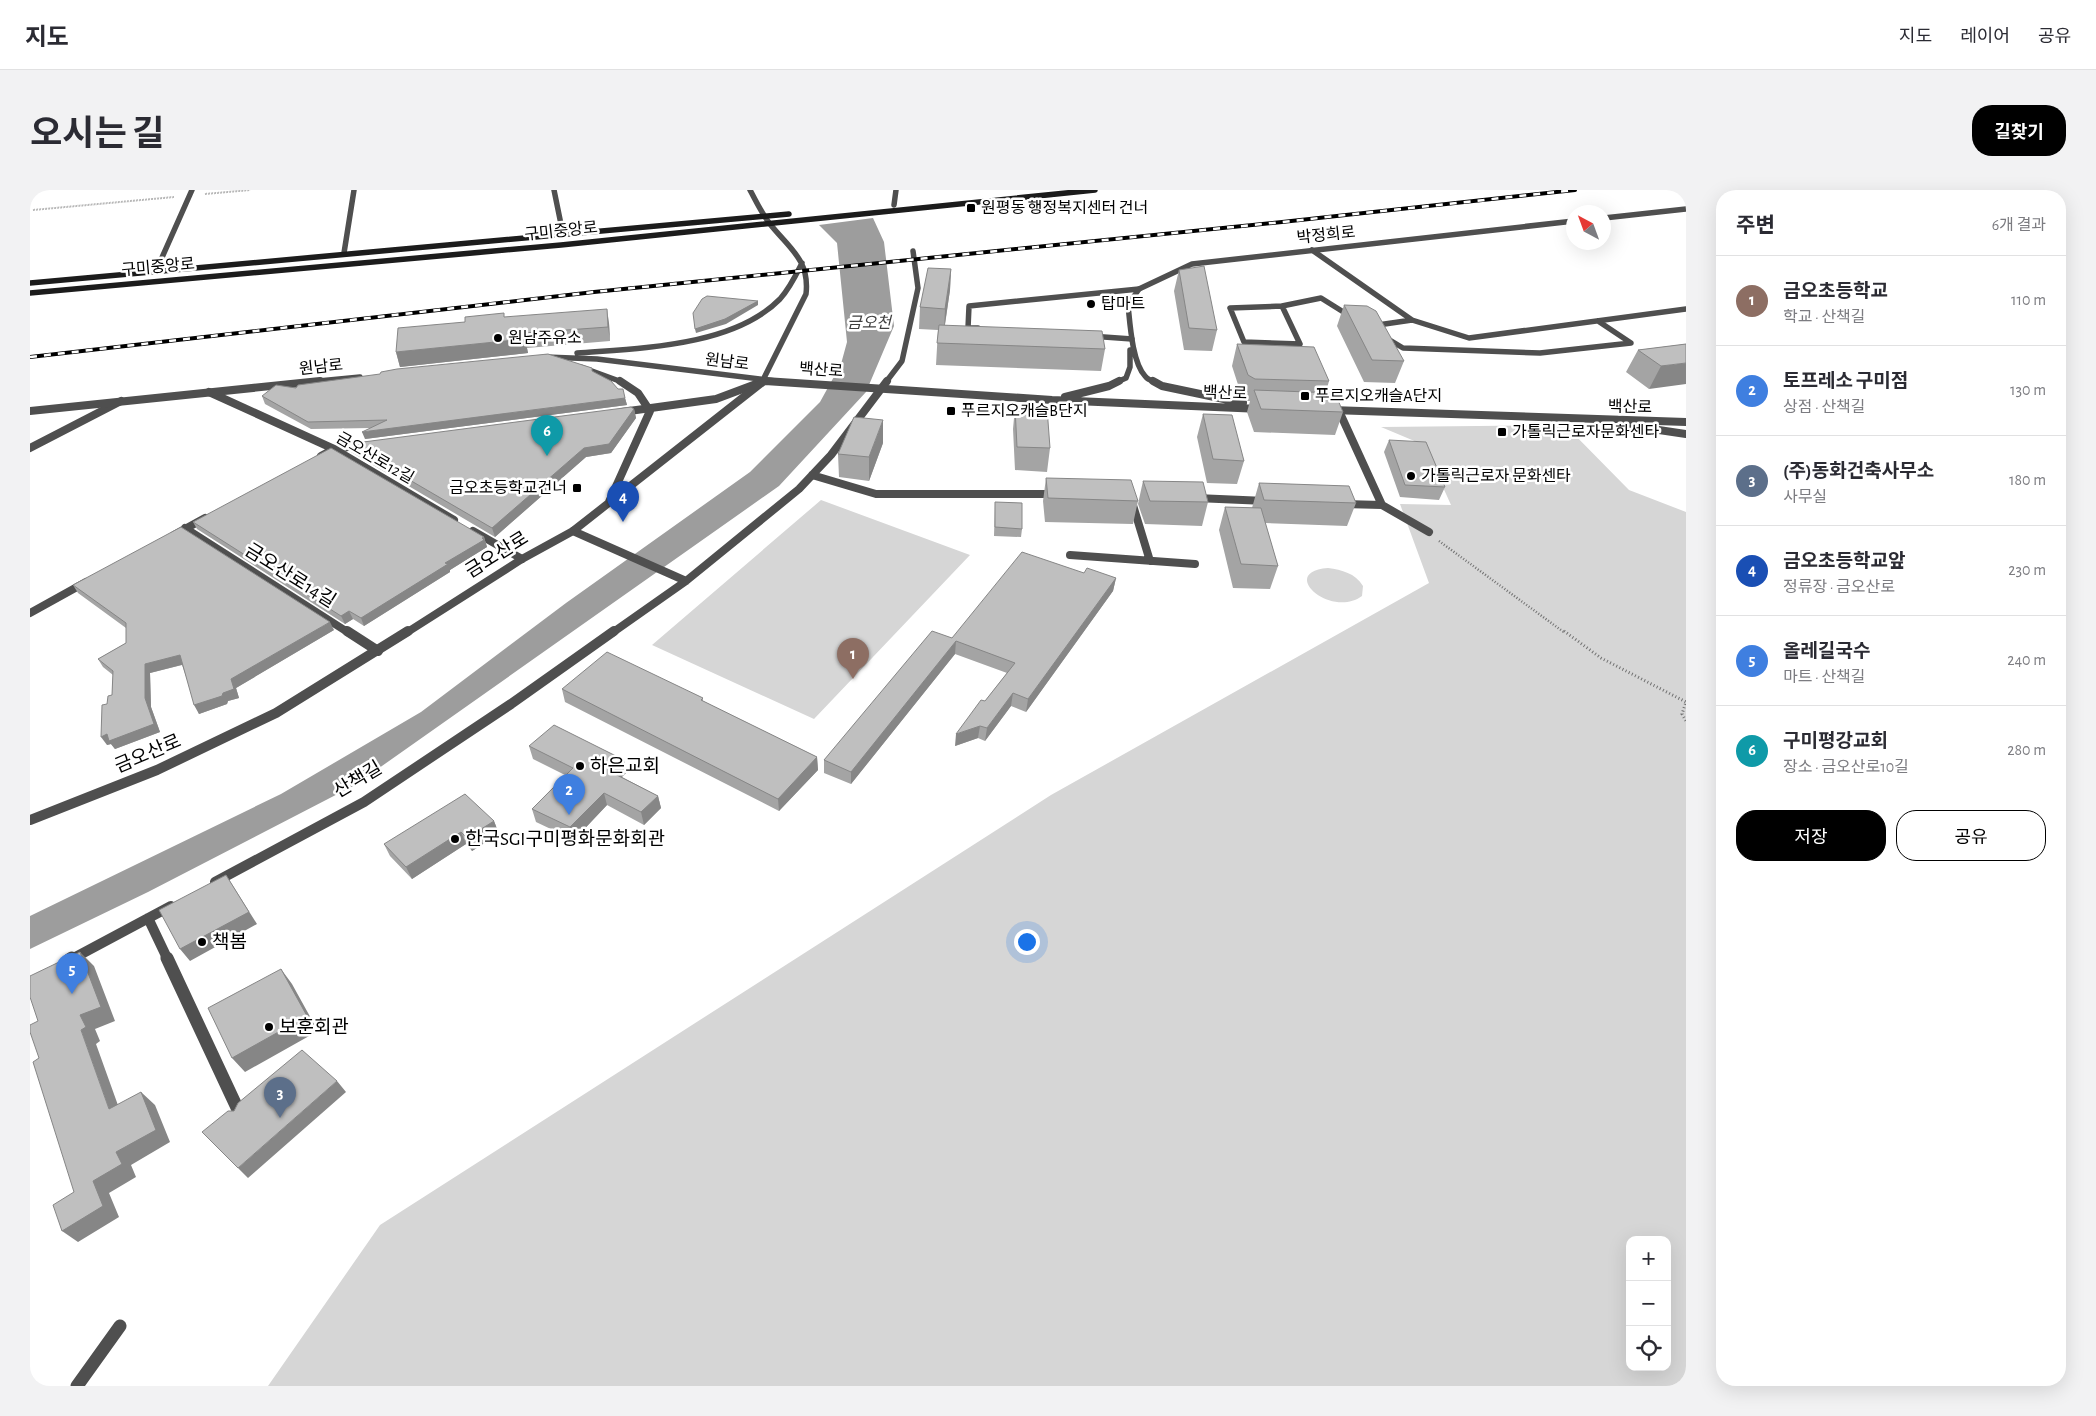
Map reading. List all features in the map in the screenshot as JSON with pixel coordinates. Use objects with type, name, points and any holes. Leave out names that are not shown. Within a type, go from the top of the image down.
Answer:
[{"type":"main road","points":[[811,212],[1041,190]]},
{"type":"main road","name":"구미중앙로","points":[[30,293],[541,247],[1095,190]]},
{"type":"main road","name":"구미중앙로","points":[[30,283],[344,253],[792,214]]},
{"type":"street","points":[[30,195],[33,190]]},
{"type":"street","points":[[344,253],[354,190]]},
{"type":"street","points":[[554,190],[564,234]]},
{"type":"street","name":"금오산로","points":[[30,820],[157,770],[231,736],[283,708],[378,651],[522,560],[573,531],[764,381],[806,294],[808,275],[802,263],[768,223],[750,190]]},
{"type":"street","points":[[894,204],[896,190]]},
{"type":"street","points":[[156,271],[191,193]]},
{"type":"street","points":[[1611,217],[1686,209]]},
{"type":"street","name":"박정희로","points":[[988,329],[968,328],[969,306],[1139,289],[1192,264],[1566,222]]},
{"type":"street","points":[[1312,250],[1412,320],[1469,338],[1686,309]]},
{"type":"street","name":"산책길","points":[[209,886],[364,802],[511,704],[686,581],[799,489],[831,455],[902,361],[918,288],[913,251]]},
{"type":"street","points":[[549,356],[677,343],[729,330],[772,306],[787,290],[802,263]]},
{"type":"street","points":[[1052,400],[1110,386],[1126,378],[1130,367],[1132,339],[1128,305],[1139,289]]},
{"type":"street","points":[[1282,306],[1300,344],[1244,342],[1230,308],[1282,306],[1321,298],[1359,322]]},
{"type":"street","points":[[1412,320],[1368,326],[1402,348],[1540,353],[1631,343],[1598,321]]},
{"type":"street","points":[[1084,336],[1132,339]]},
{"type":"street","name":"백산로","points":[[764,381],[1052,400],[1269,408],[1173,390],[1153,382],[1145,377],[1139,367],[1132,339]]},
{"type":"street","points":[[549,356],[619,379],[638,393],[649,408],[650,411],[608,504]]},
{"type":"street","name":"원남로","points":[[540,357],[597,359],[764,381]]},
{"type":"street","name":"원남로","points":[[30,411],[372,375]]},
{"type":"street","points":[[610,413],[716,399],[764,381]]},
{"type":"street","name":"금오산로12길","points":[[209,392],[334,449],[522,560]]},
{"type":"street","points":[[30,448],[121,401]]},
{"type":"street","name":"백산로","points":[[1322,410],[1686,422]]},
{"type":"street","points":[[1339,411],[1382,505]]},
{"type":"street","points":[[1594,420],[1686,434]]},
{"type":"street","points":[[316,458],[334,449],[373,444]]},
{"type":"street","points":[[812,475],[876,494],[1061,494]]},
{"type":"street","points":[[1139,494],[1129,493],[1150,561]]},
{"type":"street","points":[[1187,498],[1275,502]]},
{"type":"street","points":[[1333,503],[1382,505],[1429,532]]},
{"type":"street","points":[[168,538],[211,514]]},
{"type":"street","name":"금오산로14길","points":[[185,528],[378,651]]},
{"type":"street","points":[[573,531],[686,581]]},
{"type":"street","points":[[1070,555],[1196,564]]},
{"type":"street","points":[[30,613],[90,580]]},
{"type":"street","points":[[63,963],[183,900]]},
{"type":"street","points":[[148,918],[240,1114]]},
{"type":"street","points":[[77,1386],[120,1326]]},
{"type":"path","points":[[30,210],[191,193],[250,190]]},
{"type":"path","points":[[1429,532],[1464,562],[1567,636],[1601,658],[1686,702],[1682,714],[1686,721]]},
{"type":"shaded area","points":[[1565,425],[1629,490],[1686,512],[1686,1386],[268,1386],[380,1225],[1051,795],[1429,583],[1400,504],[1451,505],[1424,445],[1381,427]]},
{"type":"shaded area","points":[[821,500],[970,555],[814,719],[652,645]]},
{"type":"shaded area","points":[[1328,568],[1343,571],[1356,578],[1363,586],[1362,596],[1350,602],[1336,602],[1314,592],[1308,585],[1307,577],[1314,571]]},
{"type":"water","name":"금오천","points":[[873,218],[884,242],[894,326],[866,392],[779,486],[355,785],[148,892],[30,949],[30,916],[281,794],[421,712],[566,603],[750,472],[820,402],[841,364],[847,342],[837,243],[819,225]]},
{"type":"building","points":[[1204,266],[1217,330],[1189,328],[1179,270]]},
{"type":"building","points":[[928,268],[951,269],[945,309],[920,307]]},
{"type":"building","points":[[707,296],[758,301],[725,319],[695,329],[693,313],[702,299]]},
{"type":"building","points":[[1344,305],[1367,306],[1376,311],[1404,361],[1372,360]]},
{"type":"building","points":[[607,309],[608,327],[511,334],[525,339],[396,352],[398,328],[465,322],[465,317],[504,313],[504,317]]},
{"type":"building","points":[[939,325],[1102,331],[1105,349],[937,343]]},
{"type":"building","points":[[1237,344],[1314,347],[1329,381],[1255,379],[1248,375]]},
{"type":"building","points":[[1686,344],[1686,363],[1661,366],[1638,350]]},
{"type":"building","points":[[548,354],[592,368],[592,371],[611,381],[618,389],[623,389],[625,398],[362,432],[387,420],[308,422],[262,396],[276,385],[296,388],[298,385],[380,374],[381,372],[397,369]]},
{"type":"building","points":[[1254,390],[1335,393],[1343,412],[1261,409]]},
{"type":"building","points":[[631,407],[634,409],[609,444],[584,448],[492,528],[348,444]]},
{"type":"building","points":[[1015,407],[1047,408],[1050,448],[1017,447]]},
{"type":"building","points":[[1203,414],[1232,415],[1244,461],[1213,459]]},
{"type":"building","points":[[854,417],[883,420],[869,457],[838,454]]},
{"type":"building","points":[[1389,440],[1426,442],[1445,487],[1405,485]]},
{"type":"building","points":[[331,448],[484,537],[482,538],[484,540],[361,618],[349,611],[341,616],[193,522]]},
{"type":"building","points":[[1046,478],[1131,480],[1138,501],[1048,498]]},
{"type":"building","points":[[1143,481],[1203,482],[1208,502],[1150,501]]},
{"type":"building","points":[[1259,483],[1349,486],[1356,503],[1264,500]]},
{"type":"building","points":[[995,502],[1022,503],[1022,529],[995,527]]},
{"type":"building","points":[[1225,507],[1261,508],[1278,566],[1241,564]]},
{"type":"building","points":[[181,527],[330,622],[231,679],[234,689],[223,693],[222,696],[194,705],[180,655],[145,664],[145,698],[154,724],[109,741],[107,734],[101,737],[102,705],[107,704],[108,696],[112,695],[113,671],[98,659],[126,643],[126,623],[73,585]]},
{"type":"building","points":[[1022,552],[1084,573],[1087,568],[1116,578],[1028,699],[1013,693],[987,728],[980,726],[956,734],[981,700],[985,701],[1015,663],[956,641],[851,772],[824,760],[932,631],[952,638]]},
{"type":"building","points":[[607,652],[703,698],[701,700],[817,757],[778,799],[562,689]]},
{"type":"building","points":[[554,725],[624,760],[611,772],[658,796],[641,812],[604,793],[570,827],[532,809],[573,768],[529,746]]},
{"type":"building","points":[[465,794],[494,821],[467,838],[461,832],[406,867],[384,844]]},
{"type":"building","name":"책봄","points":[[226,875],[249,912],[180,949],[159,910]]},
{"type":"building","points":[[80,952],[101,1007],[80,1015],[86,1027],[81,1030],[109,1109],[141,1092],[156,1130],[116,1152],[122,1164],[93,1181],[103,1206],[62,1231],[53,1205],[74,1192],[33,1062],[39,1058],[30,1032],[30,1025],[38,1021],[30,997],[30,976]]},
{"type":"building","name":"보훈회관","points":[[281,969],[307,1016],[232,1058],[208,1008]]},
{"type":"building","points":[[302,1050],[337,1081],[238,1168],[202,1132],[228,1111],[234,1111],[238,1103]]},
{"type":"railway","points":[[30,357],[594,292],[1282,222],[1575,190]]},
{"type":"place","name":"원평동 행정복지센터 건너","points":[[971,208]]},
{"type":"place","name":"탑마트","points":[[1091,304]]},
{"type":"place","name":"원남주유소","points":[[498,338]]},
{"type":"place","name":"푸르지오캐슬A단지","points":[[1305,396]]},
{"type":"place","name":"푸르지오캐슬B단지","points":[[951,411]]},
{"type":"place","name":"가톨릭근로자문화센타","points":[[1502,432]]},
{"type":"place","name":"구미평강교회","points":[[547,456]]},
{"type":"place","name":"가톨릭근로자 문화센타","points":[[1411,476]]},
{"type":"place","name":"금오초등학교건너","points":[[577,488]]},
{"type":"place","name":"금오초등학교앞","points":[[623,522]]},
{"type":"place","name":"금오초등학교","points":[[853,679]]},
{"type":"place","name":"하은교회","points":[[580,766]]},
{"type":"place","name":"토프레소 구미점","points":[[569,815]]},
{"type":"place","name":"한국SGI구미평화문화회관","points":[[455,839]]},
{"type":"place","name":"책봄","points":[[202,942]]},
{"type":"place","name":"올레길국수","points":[[72,994]]},
{"type":"place","name":"보훈회관","points":[[269,1027]]},
{"type":"place","name":"(주)동화건축사무소","points":[[280,1118]]}]
